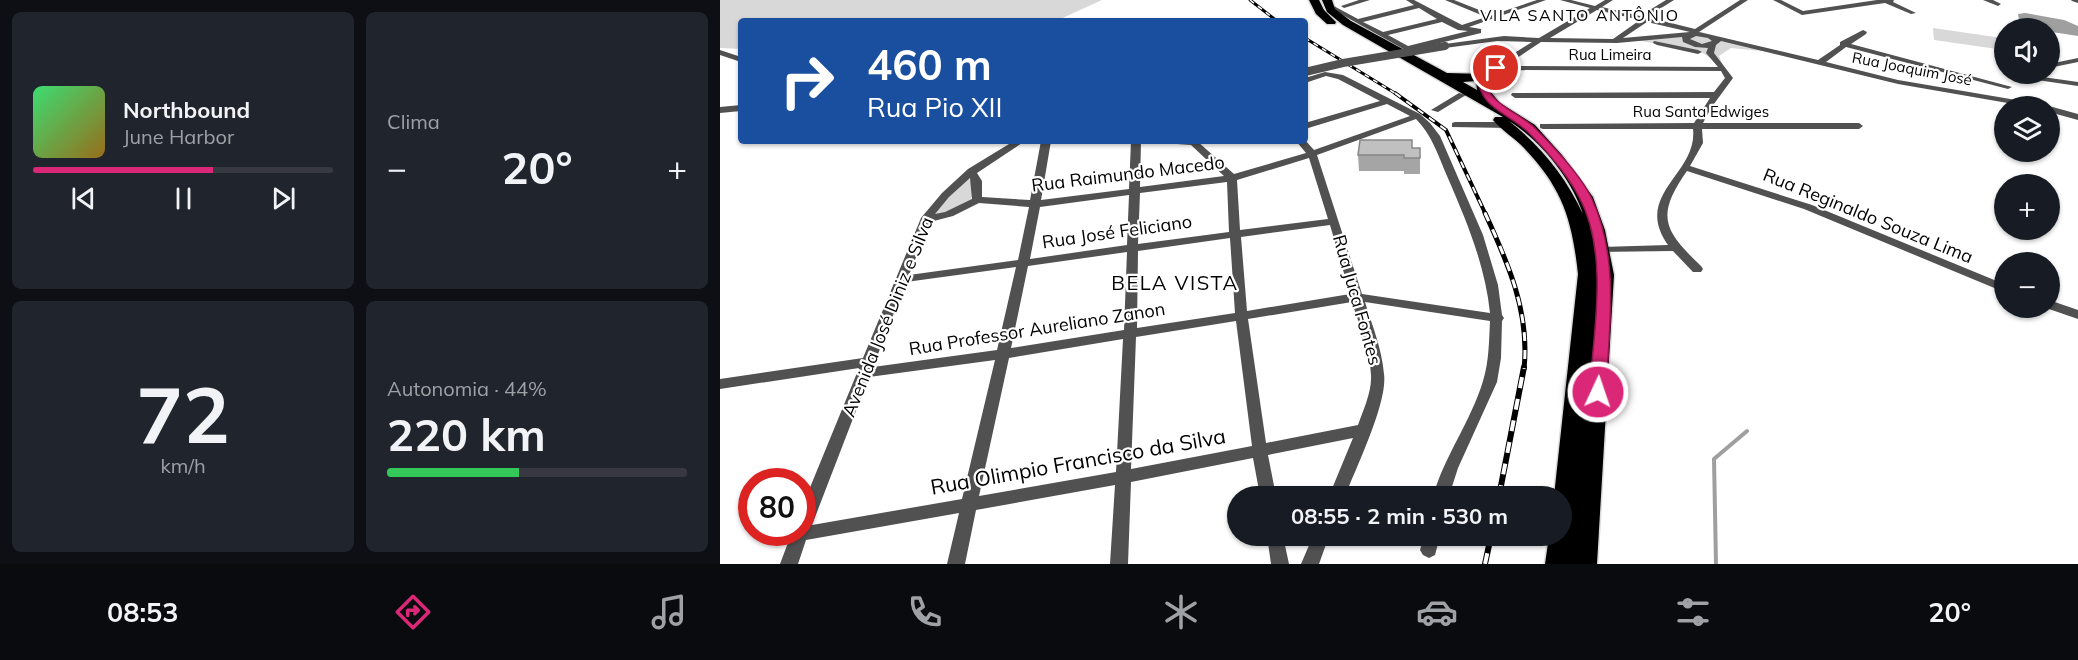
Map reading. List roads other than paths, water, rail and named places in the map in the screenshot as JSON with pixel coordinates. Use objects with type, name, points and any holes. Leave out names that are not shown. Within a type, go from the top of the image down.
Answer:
[{"type":"highway","points":[[1328,2],[1336,16],[1383,40],[1437,72],[1508,125],[1542,158],[1570,200],[1581,233],[1587,274],[1566,486]]},
{"type":"highway","points":[[1315,3],[1326,18],[1339,26],[1466,93],[1502,109]]},
{"type":"highway","points":[[1437,72],[1468,79],[1482,77],[1484,92],[1502,109],[1530,128],[1557,158],[1585,197],[1597,230],[1605,275],[1584,564]]},
{"type":"highway","points":[[1558,564],[1560,546]]},
{"type":"street","points":[[1344,6],[1367,0]]},
{"type":"street","points":[[1409,0],[1440,20],[1460,28],[1474,32],[1539,40]]},
{"type":"street","points":[[1448,0],[1491,17]]},
{"type":"street","points":[[1509,0],[1525,6]]},
{"type":"street","points":[[1460,28],[1543,0]]},
{"type":"street","points":[[1563,0],[1643,19],[1691,37],[1713,51],[1729,78],[1698,125],[1698,143],[1666,195],[1660,212],[1663,229],[1675,248],[1697,269]]},
{"type":"street","points":[[1482,77],[1539,40],[1610,0]]},
{"type":"street","points":[[1616,40],[1671,0]]},
{"type":"street","points":[[1647,41],[1691,37],[1742,0]]},
{"type":"street","points":[[1776,0],[1802,13],[1886,0],[1913,13]]},
{"type":"street","points":[[1986,0],[1998,4]]},
{"type":"street","points":[[1328,2],[1383,40],[1407,49],[1474,32]]},
{"type":"street","points":[[1358,21],[1420,6]]},
{"type":"street","points":[[1383,40],[1440,20]]},
{"type":"street","points":[[1474,32],[1484,41]]},
{"type":"street","points":[[1820,63],[1863,32]]},
{"type":"street","points":[[1709,36],[1717,40],[1713,51]]},
{"type":"street","name":"Rua Joaquim José","points":[[1691,37],[1709,36],[1898,82],[1994,98]]},
{"type":"street","points":[[1308,71],[1445,46],[1513,37]]},
{"type":"street","points":[[1496,39],[1636,40],[1691,37]]},
{"type":"street","points":[[1691,37],[1694,49],[1701,53]]},
{"type":"street","points":[[1636,40],[1701,53],[1713,51]]},
{"type":"street","points":[[1844,44],[2008,87]]},
{"type":"street","name":"Rua Joaquim José","points":[[1713,51],[1730,47],[1782,54]]},
{"type":"street","points":[[720,52],[738,59]]},
{"type":"street","points":[[2060,64],[2078,60]]},
{"type":"street","name":"Rua Limeira","points":[[1496,68],[1724,69]]},
{"type":"street","points":[[1308,80],[1325,74],[1340,77],[1384,102],[1397,104],[1427,125],[1435,136],[1478,233],[1496,297],[1498,318],[1495,363],[1488,387],[1446,474],[1443,486]]},
{"type":"street","points":[[2060,81],[2078,84]]},
{"type":"street","points":[[2007,84],[2011,96]]},
{"type":"street","points":[[1435,110],[1466,93]]},
{"type":"street","points":[[1515,95],[1717,95]]},
{"type":"street","points":[[1308,125],[1384,102]]},
{"type":"street","points":[[720,110],[738,108]]},
{"type":"street","points":[[2060,112],[2078,117]]},
{"type":"street","name":"Rua Raimundo Macedo","points":[[977,200],[1036,204],[1232,178],[1312,154],[1417,116]]},
{"type":"street","points":[[1455,125],[1508,125]]},
{"type":"street","name":"Rua Santa Edwiges","points":[[1543,126],[1858,126]]},
{"type":"street","name":"Avenida José Diniz e Silva","points":[[816,497],[904,279],[925,220],[947,191],[971,171],[1015,144]]},
{"type":"street","points":[[956,564],[1036,204],[1046,144]]},
{"type":"street","points":[[1119,564],[1136,144]]},
{"type":"street","points":[[1194,144],[1232,178],[1234,235],[1259,449],[1266,486]]},
{"type":"street","name":"Rua Juca Fontes","points":[[1304,144],[1312,154],[1334,221],[1374,352],[1378,376],[1376,393],[1364,430],[1341,486]]},
{"type":"street","name":"Rua Reginaldo Souza Lima","points":[[1685,167],[1808,207],[1994,284]]},
{"type":"street","points":[[925,220],[949,214],[977,200],[976,181],[971,171]]},
{"type":"street","name":"Rua José Feliciano","points":[[904,279],[1334,221]]},
{"type":"street","points":[[1601,250],[1675,248]]},
{"type":"street","name":"Rua Professor Aureliano Zanon","points":[[720,384],[1004,354],[1357,297],[1498,318]]},
{"type":"street","points":[[2060,308],[2078,315]]},
{"type":"street","name":"Rua Olimpio Francisco da Silva","points":[[816,530],[1124,477],[1364,430]]},
{"type":"street","name":"Avenida José Diniz e Silva","points":[[789,564],[796,546]]},
{"type":"street","points":[[1277,546],[1280,564]]},
{"type":"street","points":[[1310,564],[1317,546]]},
{"type":"waterway","points":[[1716,564],[1714,459],[1747,431]]},
{"type":"railway","points":[[1250,0],[1273,18]]},
{"type":"railway","points":[[1308,40],[1396,94]]},
{"type":"railway","points":[[1396,94],[1446,130],[1486,215]]},
{"type":"railway","points":[[1485,213],[1502,250],[1515,288],[1524,328],[1524,369]]},
{"type":"railway","points":[[1501,486],[1524,367]]},
{"type":"railway","points":[[1485,564],[1489,546]]},
{"type":"district","name":"VILA SANTO ANTÔNIO","points":[[1580,15]]},
{"type":"district","name":"BELA VISTA","points":[[1175,283]]}]
